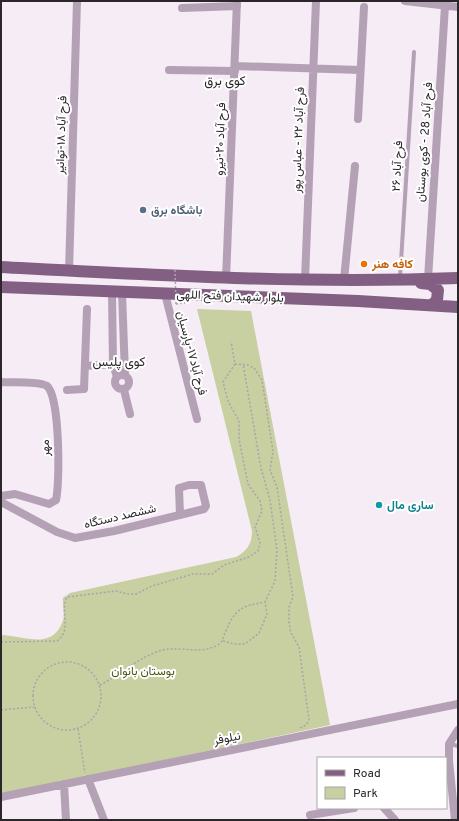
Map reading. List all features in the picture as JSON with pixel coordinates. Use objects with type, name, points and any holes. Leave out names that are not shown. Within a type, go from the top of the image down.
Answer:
[{"type":"main road","name":"بلوار شهیدان فتح اللهی","points":[[1,267],[226,279],[400,280],[458,278]]},
{"type":"main road","points":[[373,280],[382,283],[430,284],[438,290],[437,300],[432,305]]},
{"type":"main road","name":"بلوار شهیدان فتح اللهی","points":[[1,287],[458,307]]},
{"type":"street","name":"فرح آباد ۱۸-توانیر","points":[[68,271],[77,1]]},
{"type":"street","name":"فرح آباد ۲۲ - عباس پور","points":[[304,280],[316,1]]},
{"type":"street","points":[[405,1],[458,7]]},
{"type":"street","points":[[182,8],[237,3]]},
{"type":"street","name":"فرح آباد ۲۰-نیرو","points":[[226,279],[237,3]]},
{"type":"street","name":"فرح آباد 28 - کوی بوستان","points":[[428,279],[445,6]]},
{"type":"street","points":[[358,119],[364,7]]},
{"type":"street","points":[[169,70],[360,70]]},
{"type":"street","points":[[344,280],[355,166]]},
{"type":"street","points":[[117,292],[113,364],[121,376],[130,381],[124,390],[130,414]]},
{"type":"street","points":[[117,292],[121,376],[114,383],[118,388],[124,390]]},
{"type":"street","name":"فرح آباد۱۷-پارسیان","points":[[165,294],[197,418]]},
{"type":"street","points":[[67,390],[84,390],[87,309]]},
{"type":"street","points":[[85,366],[113,364]]},
{"type":"street","name":"مهر","points":[[1,382],[42,384],[50,390],[53,395],[56,416],[59,487],[56,500],[48,504],[15,494],[1,496]]},
{"type":"street","name":"ششصد دستگاه","points":[[1,502],[57,532],[75,538],[91,536],[180,515]]},
{"type":"street","name":"نیلوفر","points":[[1,798],[64,784],[86,776],[458,704]]},
{"type":"street","points":[[455,820],[449,761],[449,744],[458,730]]},
{"type":"street","points":[[86,776],[104,820]]},
{"type":"street","points":[[64,784],[66,820]]},
{"type":"street","points":[[310,815],[348,809]]},
{"type":"street","points":[[385,809],[395,820]]},
{"type":"lane","name":"فرح آباد ۲۶","points":[[400,280],[414,52]]},
{"type":"lane","points":[[449,744],[458,746]]},
{"type":"path","points":[[175,270],[176,304],[185,305]]},
{"type":"path","points":[[1,642],[57,640],[66,630],[65,606],[67,597],[116,591],[127,594],[136,594],[152,586],[193,574],[212,574],[224,565],[249,557],[258,551],[260,543],[255,527],[262,511],[260,501],[248,484],[239,439],[239,422],[228,401],[223,382],[235,364],[231,342]]},
{"type":"path","points":[[235,364],[248,365],[257,370],[262,380],[271,430],[273,451],[270,470],[277,487],[293,597],[289,607],[290,633],[299,647],[309,720],[306,725],[298,729]]},
{"type":"path","points":[[223,641],[235,644],[245,644],[256,636],[265,622],[267,614],[265,602],[275,581],[277,550],[270,500],[261,468],[243,364]]},
{"type":"path","points":[[100,685],[148,655],[170,648],[203,649],[217,645],[223,641],[225,631],[233,616],[244,606],[265,602]]},
{"type":"path","points":[[74,662],[90,670],[100,685],[101,704],[93,720],[78,730],[60,730],[44,722],[34,707],[33,689],[41,672],[56,663],[74,662]]},
{"type":"path","points":[[1,710],[34,707]]},
{"type":"path","points":[[78,730],[86,776]]},
{"type":"green space","name":"بوستان بانوان","points":[[197,309],[251,311],[330,725],[1,795],[1,635],[35,640],[51,637],[57,632],[62,623],[64,617],[63,598],[70,593],[236,557],[246,550],[250,543],[252,531]]},
{"type":"place","name":"باشگاه برق","points":[[143,210]]},
{"type":"place","name":"کافه هنر","points":[[364,264]]},
{"type":"place","name":"ساری مال","points":[[379,505]]},
{"type":"district","name":"کوی برق","points":[[225,80]]},
{"type":"district","name":"کوی پلیس","points":[[119,361]]}]
